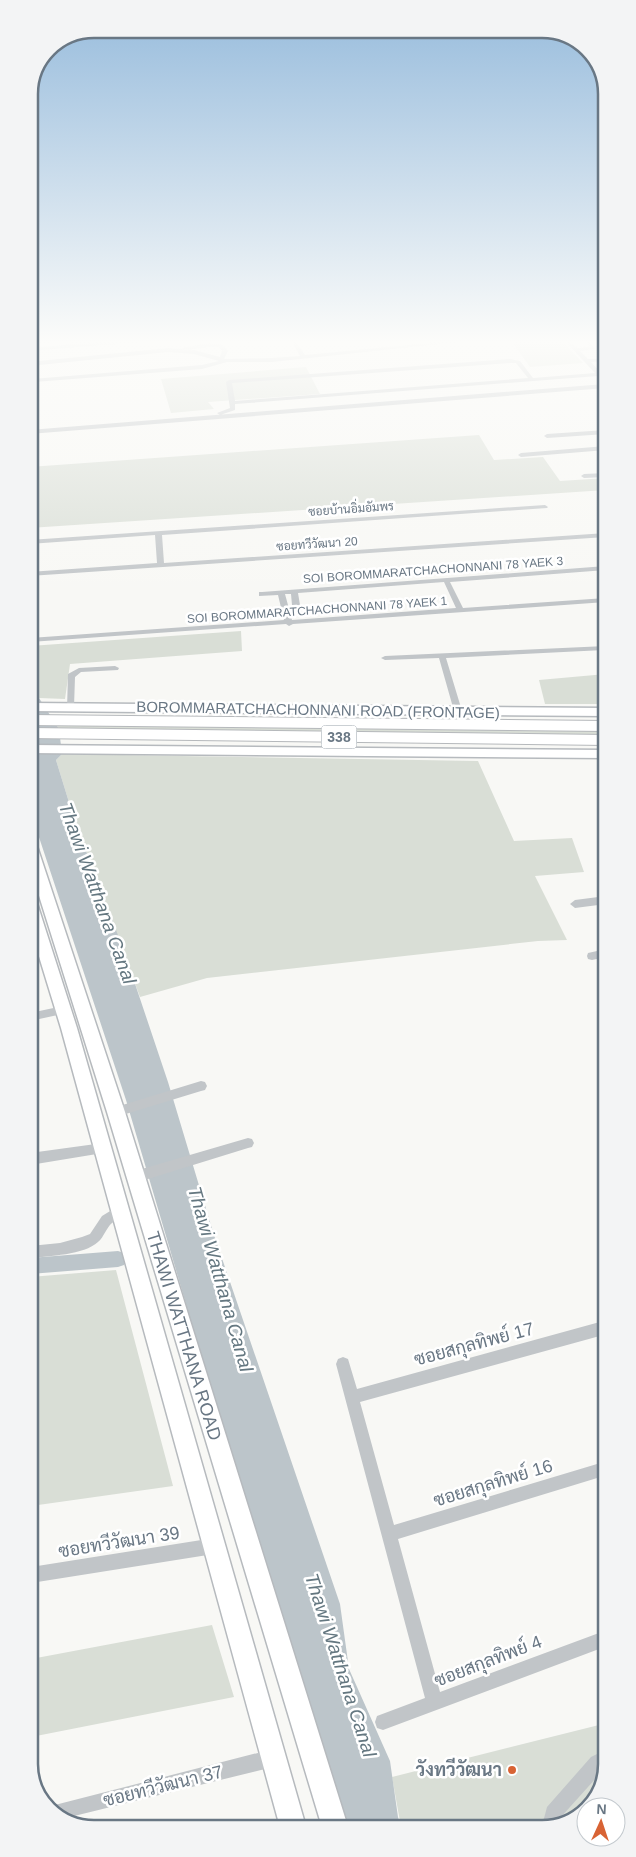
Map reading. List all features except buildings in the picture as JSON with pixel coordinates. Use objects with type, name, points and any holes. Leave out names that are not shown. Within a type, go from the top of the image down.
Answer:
[{"type":"highway","name":"338","points":[[37,721],[71,728],[598,740]]},
{"type":"highway","name":"338","points":[[37,732],[71,728],[598,726]]},
{"type":"main road","name":"BOROMMARATCHACHONNANI ROAD (FRONTAGE)","points":[[37,707],[56,707],[71,728]]},
{"type":"main road","name":"BOROMMARATCHACHONNANI ROAD (FRONTAGE)","points":[[37,748],[48,749],[71,728],[458,711],[598,712]]},
{"type":"main road","name":"BOROMMARATCHACHONNANI ROAD (FRONTAGE)","points":[[71,728],[598,754]]},
{"type":"main road","points":[[37,756],[48,749]]},
{"type":"main road","name":"THAWI WATTHANA ROAD","points":[[37,866],[143,1175],[332,1820]]},
{"type":"main road","name":"THAWI WATTHANA ROAD","points":[[37,943],[64,1010],[291,1819]]},
{"type":"street","points":[[37,431],[97,427]]},
{"type":"street","points":[[547,436],[598,433]]},
{"type":"street","points":[[521,455],[598,449]]},
{"type":"street","points":[[584,476],[598,475]]},
{"type":"street","name":"ซอยบ้านอิ่มอัมพร","points":[[37,541],[545,507]]},
{"type":"street","points":[[158,533],[161,565]]},
{"type":"street","name":"ซอยทวีวัฒนา 20","points":[[37,574],[598,536]]},
{"type":"street","name":"SOI BOROMMARATCHACHONNANI 78 YAEK 3","points":[[262,594],[598,569]]},
{"type":"street","points":[[446,580],[461,611]]},
{"type":"street","points":[[294,591],[296,605]]},
{"type":"street","points":[[281,592],[288,624]]},
{"type":"street","name":"SOI BOROMMARATCHACHONNANI 78 YAEK 1","points":[[37,640],[288,624],[598,601]]},
{"type":"street","points":[[386,658],[598,648]]},
{"type":"street","points":[[442,656],[458,711]]},
{"type":"street","points":[[71,728],[71,676],[79,670],[115,668]]},
{"type":"street","points":[[575,904],[598,901]]},
{"type":"street","points":[[592,956],[598,955]]},
{"type":"street","points":[[37,1016],[64,1010]]},
{"type":"street","points":[[122,1110],[201,1086]]},
{"type":"street","points":[[143,1175],[193,1158],[248,1143]]},
{"type":"street","points":[[37,1158],[103,1148]]},
{"type":"street","points":[[37,1251],[60,1249],[94,1238],[106,1220],[120,1211]]},
{"type":"street","name":"ซอยสกุลทิพย์ 17","points":[[352,1397],[598,1330]]},
{"type":"street","points":[[343,1364],[435,1703]]},
{"type":"street","name":"ซอยสกุลทิพย์ 16","points":[[389,1534],[598,1471]]},
{"type":"street","name":"ซอยทวีวัฒนา 39","points":[[37,1574],[214,1546]]},
{"type":"street","name":"ซอยสกุลทิพย์ 4","points":[[383,1722],[598,1641]]},
{"type":"street","name":"ซอยทวีวัฒนา 37","points":[[63,1810],[273,1758]]},
{"type":"street","points":[[552,1819],[553,1813],[598,1762]]},
{"type":"shaded area","points":[[479,435],[494,460],[543,457],[560,481],[598,479],[598,491],[37,527],[37,466]]},
{"type":"shaded area","points":[[241,631],[242,651],[70,664],[65,699],[39,698],[37,692],[37,646]]},
{"type":"shaded area","points":[[598,675],[598,704],[545,704],[539,680]]},
{"type":"shaded area","points":[[55,723],[598,729],[598,735],[59,729]]},
{"type":"shaded area","points":[[62,754],[478,761],[514,841],[572,838],[584,872],[535,876],[567,940],[538,941],[207,978],[140,997],[76,825],[56,760]]},
{"type":"shaded area","points":[[116,1270],[173,1486],[37,1505],[37,1276]]},
{"type":"shaded area","points":[[212,1625],[234,1697],[37,1736],[37,1658]]},
{"type":"shaded area","name":"วังทวีวัฒนา","points":[[598,1725],[598,1771],[596,1781],[588,1797],[576,1797],[576,1808],[564,1815],[542,1820],[400,1820],[392,1777]]},
{"type":"water","name":"Thawi Watthana Canal","points":[[37,692],[39,698],[59,729],[62,754],[56,760],[76,825],[124,951],[168,1082],[213,1232],[340,1604],[349,1669],[390,1761],[399,1820],[346,1820],[218,1413],[126,1100],[37,831]]},
{"type":"waterway","points":[[37,1265],[118,1259]]},
{"type":"place","name":"วังทวีวัฒนา","points":[[512,1770]]}]
